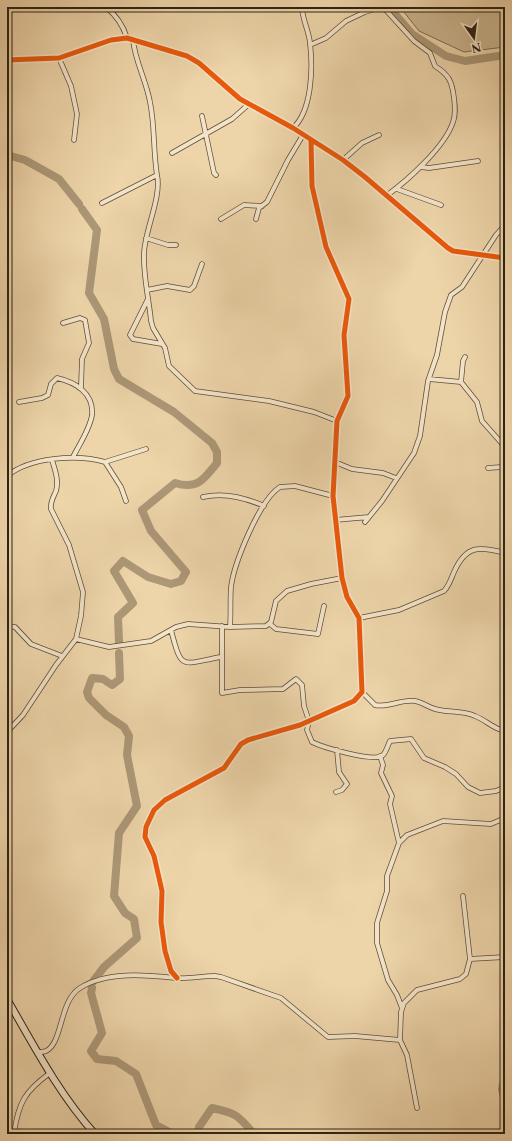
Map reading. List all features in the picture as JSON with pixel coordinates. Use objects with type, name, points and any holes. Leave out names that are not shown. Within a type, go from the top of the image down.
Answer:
[{"type":"main road","points":[[7,999],[50,1073],[73,1108],[95,1134]]},
{"type":"street","points":[[106,7],[119,19],[124,27],[126,38]]},
{"type":"street","points":[[293,128],[303,117],[308,104],[310,45],[302,7]]},
{"type":"street","points":[[310,45],[326,38],[346,21],[365,12],[382,7],[414,41],[430,53],[435,66],[446,72],[453,85],[455,112],[453,123],[421,167],[397,189],[386,196]]},
{"type":"street","points":[[7,60],[59,58],[111,40],[126,38],[187,56],[199,63],[240,100],[293,128],[342,160],[365,177],[448,248],[453,251],[505,258]]},
{"type":"street","points":[[133,40],[134,49],[148,95],[153,118],[155,135],[154,155],[158,174],[157,188],[144,253],[147,290],[153,328],[165,348],[169,366],[195,391],[270,401],[314,412],[337,421]]},
{"type":"street","points":[[59,58],[71,86],[77,114],[74,140]]},
{"type":"street","points":[[172,153],[232,119],[250,104]]},
{"type":"street","points":[[202,116],[214,173],[216,175]]},
{"type":"street","points":[[256,219],[262,206],[267,202],[288,160],[303,135]]},
{"type":"street","points":[[342,160],[362,143],[379,135]]},
{"type":"street","points":[[311,141],[312,186],[326,247],[349,299],[344,335],[348,396],[337,421],[333,496],[342,578],[347,597],[358,618],[362,692],[375,706],[384,706],[409,700],[415,701],[436,709],[464,712],[476,716],[496,729],[505,731]]},
{"type":"street","points":[[421,167],[429,168],[478,161]]},
{"type":"street","points":[[102,203],[158,174]]},
{"type":"street","points":[[397,189],[441,205]]},
{"type":"street","points":[[221,219],[244,205],[262,206]]},
{"type":"street","points":[[365,522],[388,493],[396,478],[414,452],[420,436],[429,379],[437,355],[445,312],[451,294],[462,287],[482,255],[505,225]]},
{"type":"street","points":[[146,238],[168,245],[176,245]]},
{"type":"street","points":[[147,290],[167,286],[190,290],[194,286],[202,264]]},
{"type":"street","points":[[148,298],[130,335],[134,339],[162,344]]},
{"type":"street","points":[[63,324],[80,318],[85,320],[89,343],[82,359],[81,387]]},
{"type":"street","points":[[466,357],[463,361],[461,382],[477,402],[482,421],[505,447]]},
{"type":"street","points":[[19,402],[42,398],[48,395],[51,384],[57,378],[69,380],[81,387],[91,405],[92,415],[73,457]]},
{"type":"street","points":[[429,379],[461,382]]},
{"type":"street","points":[[7,476],[14,470],[24,466],[52,460],[73,457],[105,462],[146,449]]},
{"type":"street","points":[[7,732],[23,715],[62,656],[76,639],[81,616],[83,592],[69,546],[51,509],[51,503],[56,491],[57,480],[52,460]]},
{"type":"street","points":[[105,462],[121,487],[126,501]]},
{"type":"street","points":[[335,462],[352,469],[383,473],[396,478]]},
{"type":"street","points":[[488,468],[505,466]]},
{"type":"street","points":[[230,627],[231,586],[246,536],[271,495],[280,487],[295,486],[333,496]]},
{"type":"street","points":[[203,497],[212,495],[248,499],[264,506]]},
{"type":"street","points":[[335,520],[369,517]]},
{"type":"street","points":[[358,618],[399,610],[444,591],[448,587],[460,561],[470,551],[484,548],[505,552]]},
{"type":"street","points":[[270,624],[276,601],[287,591],[342,578]]},
{"type":"street","points":[[270,624],[276,629],[318,634],[324,606]]},
{"type":"street","points":[[76,639],[109,647],[151,641],[171,630],[188,624],[230,627],[266,626],[270,624]]},
{"type":"street","points":[[7,626],[15,627],[31,644],[62,656]]},
{"type":"street","points":[[222,626],[222,693],[240,690],[283,689],[296,679],[302,685],[304,706],[309,721],[307,730],[312,742],[324,747],[368,757],[383,755],[390,741],[411,739],[424,758],[445,767],[456,774],[468,787],[480,793],[496,791],[505,787]]},
{"type":"street","points":[[171,630],[178,656],[181,661],[188,663],[221,656]]},
{"type":"street","points":[[177,978],[171,971],[165,952],[161,922],[162,891],[154,856],[145,837],[149,819],[154,810],[165,800],[224,768],[241,744],[248,740],[309,721],[354,702],[362,692]]},
{"type":"street","points":[[336,792],[342,790],[347,784],[339,772],[337,750]]},
{"type":"street","points":[[380,756],[383,765],[381,773],[392,796],[390,804],[399,844]]},
{"type":"street","points":[[402,1008],[388,980],[377,943],[376,923],[387,891],[387,876],[399,844],[407,835],[443,820],[491,824],[505,818]]},
{"type":"street","points":[[418,1108],[407,1055],[400,1040],[402,1008],[404,1002],[421,988],[464,977],[466,974],[470,959],[463,896]]},
{"type":"street","points":[[470,959],[505,957]]},
{"type":"street","points":[[37,1052],[46,1051],[50,1047],[55,1040],[66,1006],[73,993],[90,982],[99,979],[164,976],[177,978],[215,976],[276,997],[287,1002],[328,1038],[355,1036],[400,1040]]},
{"type":"street","points":[[14,1134],[17,1116],[25,1096],[36,1083],[50,1073]]},
{"type":"shaded area","points":[[400,7],[505,7],[505,47],[464,52],[419,31]]},
{"type":"waterway","points":[[389,7],[412,34],[446,56],[465,61],[505,55]]},
{"type":"waterway","points":[[7,155],[25,160],[59,179],[79,204]]},
{"type":"waterway","points":[[82,209],[97,230],[89,293],[104,319],[114,369],[119,379],[174,412],[212,443],[217,452],[217,463],[200,482],[189,485],[175,483],[142,510],[151,531],[186,572],[181,581],[171,584],[148,577],[123,561],[114,571],[133,603],[118,617],[119,642]]},
{"type":"waterway","points":[[92,983],[104,967],[137,938],[134,919],[125,913],[114,896],[119,833],[137,806],[127,755],[129,736],[124,727],[106,715],[89,698],[87,692],[92,678],[103,679],[112,685],[120,679],[119,653]]},
{"type":"waterway","points":[[92,988],[91,993],[102,1033],[91,1051],[97,1059],[116,1061],[136,1074],[156,1125],[173,1134]]},
{"type":"waterway","points":[[505,1076],[502,1089],[505,1102]]},
{"type":"waterway","points":[[198,1134],[199,1127],[212,1108],[232,1113],[254,1134]]},
{"type":"cycle path","points":[[7,60],[59,58],[111,40],[127,38],[187,56],[199,63],[240,99],[293,128],[343,160],[448,248],[453,251],[505,258]]},
{"type":"cycle path","points":[[177,978],[171,971],[165,951],[161,922],[162,891],[154,856],[145,837],[146,827],[154,810],[165,800],[224,768],[241,744],[248,740],[300,725],[354,701],[362,692],[359,618],[347,597],[342,578],[333,496],[337,421],[348,396],[344,335],[349,299],[326,247],[312,186],[311,141]]}]
